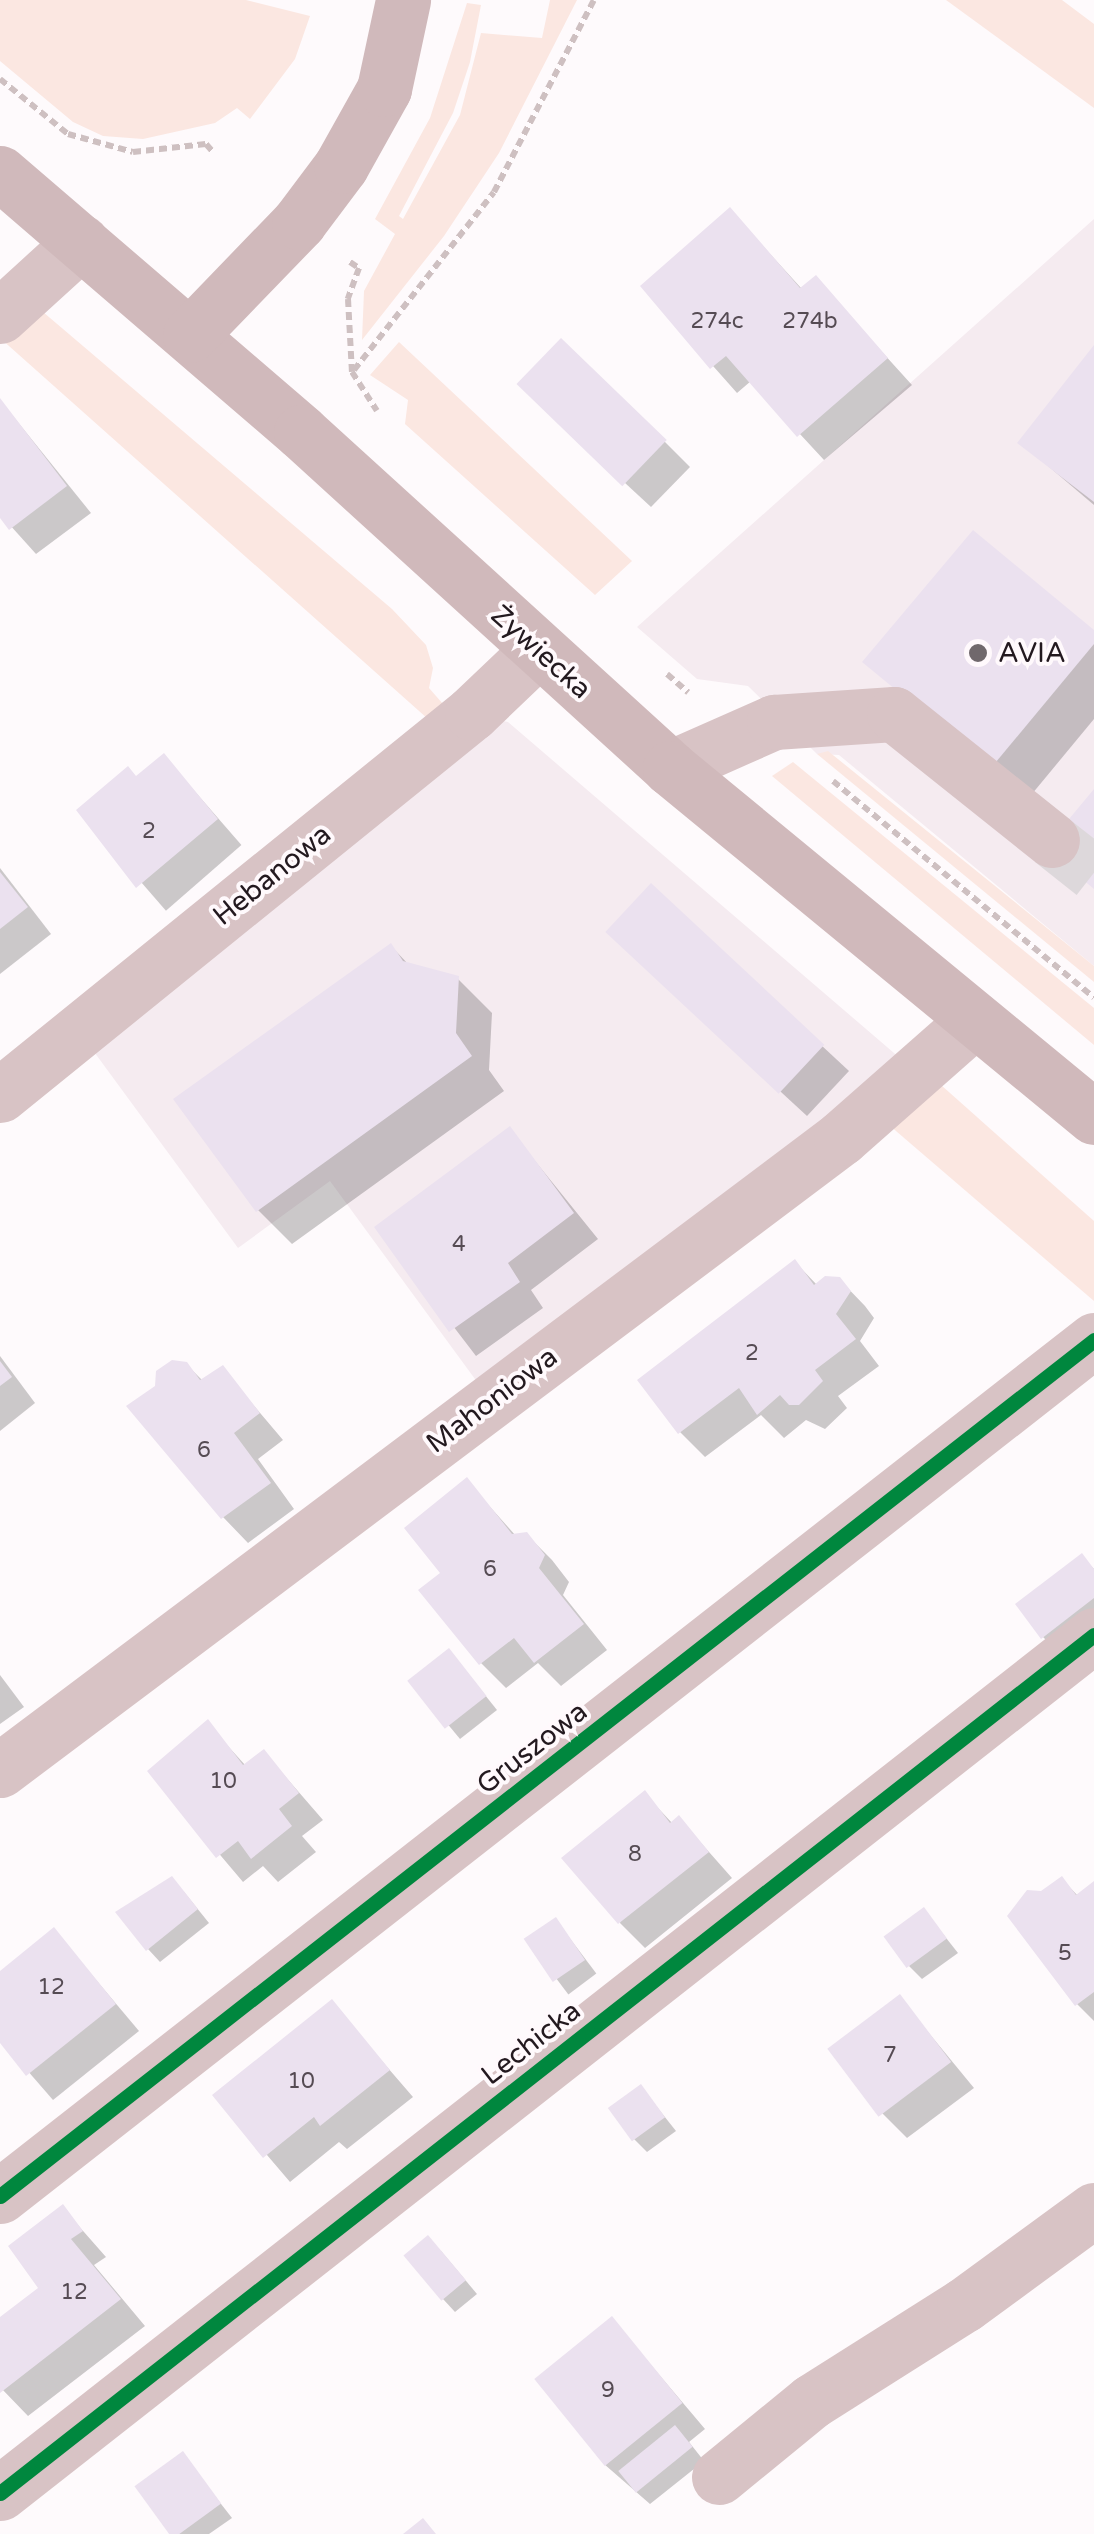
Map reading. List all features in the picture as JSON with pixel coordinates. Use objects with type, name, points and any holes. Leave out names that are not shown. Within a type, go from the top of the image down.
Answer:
[{"type":"main road","points":[[190,334],[298,222],[342,166],[384,89],[404,0]]},
{"type":"main road","name":"Żywiecka","points":[[0,173],[190,334],[670,768],[1094,1117]]},
{"type":"street","points":[[0,316],[81,242]]},
{"type":"street","name":"Hebanowa","points":[[0,1095],[472,714],[538,650]]},
{"type":"street","points":[[670,768],[767,725],[894,714],[1052,840]]},
{"type":"street","name":"Mahoniowa","points":[[0,1770],[841,1138],[975,1020]]},
{"type":"street","name":"Gruszowa","points":[[0,2196],[1094,1340]]},
{"type":"street","name":"Lechicka","points":[[0,2492],[1094,1635]]},
{"type":"street","points":[[718,2476],[812,2401],[964,2305],[1094,2210]]},
{"type":"path","points":[[352,372],[494,192],[536,122],[594,0]]},
{"type":"path","points":[[0,79],[68,134],[134,152],[206,144],[212,151]]},
{"type":"path","points":[[350,262],[359,268],[348,300],[352,372],[381,417]]},
{"type":"path","points":[[654,662],[697,700],[738,701],[1094,998]]},
{"type":"shaded area","points":[[0,0],[246,0],[310,16],[295,59],[250,119],[237,108],[215,123],[143,139],[103,136],[73,122],[0,61]]},
{"type":"shaded area","points":[[550,0],[577,0],[499,153],[444,236],[362,340],[364,291],[395,234],[375,219],[430,118],[467,3],[481,5],[470,62],[453,113],[399,216],[403,219],[460,115],[481,33],[542,38]]},
{"type":"shaded area","points":[[946,0],[1062,0],[1094,24],[1094,108]]},
{"type":"shaded area","points":[[1094,219],[1094,966],[839,755],[817,754],[748,686],[697,679],[637,627]]},
{"type":"shaded area","points":[[36,306],[392,609],[426,645],[433,668],[429,688],[443,704],[428,719],[0,338]]},
{"type":"shaded area","points":[[399,342],[632,561],[595,595],[405,424],[408,400],[370,375]]},
{"type":"shaded area","points":[[494,719],[508,722],[901,1059],[483,1390],[330,1181],[238,1248],[89,1045]]},
{"type":"shaded area","points":[[828,751],[1094,966],[1094,982],[817,754]]},
{"type":"shaded area","points":[[793,762],[1094,1008],[1094,1045],[772,776]]},
{"type":"shaded area","points":[[941,1085],[1094,1221],[1094,1301],[889,1125]]},
{"type":"building","points":[[730,207],[800,288],[816,275],[888,358],[797,437],[726,356],[710,369],[640,286]]},
{"type":"building","points":[[561,338],[667,440],[622,486],[517,384]]},
{"type":"building","points":[[1094,345],[1094,502],[1017,443]]},
{"type":"building","points":[[0,398],[67,486],[9,530],[0,518]]},
{"type":"building","name":"AVIA","points":[[973,530],[1094,630],[1094,644],[991,768],[862,662]]},
{"type":"building","points":[[164,753],[218,819],[136,888],[76,810],[128,766],[136,776]]},
{"type":"building","points":[[1094,789],[1094,889],[1045,848]]},
{"type":"building","points":[[0,872],[28,907],[0,929]]},
{"type":"building","points":[[651,883],[824,1045],[779,1094],[605,932]]},
{"type":"building","points":[[391,943],[403,961],[459,976],[456,1033],[472,1056],[256,1212],[173,1099]]},
{"type":"building","points":[[510,1126],[574,1213],[508,1263],[520,1282],[449,1332],[374,1227]]},
{"type":"building","points":[[795,1259],[814,1285],[825,1276],[840,1277],[851,1291],[836,1314],[856,1339],[815,1370],[823,1381],[799,1405],[789,1405],[780,1395],[757,1415],[739,1388],[678,1434],[637,1380]]},
{"type":"building","points":[[172,1360],[187,1362],[200,1380],[223,1365],[260,1413],[234,1433],[271,1483],[221,1519],[126,1406],[155,1386],[156,1371]]},
{"type":"building","points":[[0,1361],[12,1377],[0,1386]]},
{"type":"building","points":[[467,1477],[512,1534],[527,1532],[545,1555],[539,1568],[584,1624],[534,1663],[514,1638],[479,1665],[418,1590],[440,1573],[404,1528]]},
{"type":"building","points":[[1082,1553],[1094,1569],[1094,1598],[1041,1639],[1015,1604]]},
{"type":"building","points":[[449,1648],[487,1696],[445,1729],[407,1681]]},
{"type":"building","points":[[208,1719],[243,1765],[264,1749],[299,1793],[279,1809],[292,1826],[251,1859],[238,1841],[216,1858],[147,1771]]},
{"type":"building","points":[[645,1790],[670,1823],[679,1815],[709,1852],[618,1924],[561,1858]]},
{"type":"building","points":[[172,1876],[198,1909],[146,1951],[115,1912]]},
{"type":"building","points":[[1062,1876],[1076,1895],[1094,1881],[1094,1992],[1075,2006],[1007,1916],[1027,1890],[1041,1891]]},
{"type":"building","points":[[924,1907],[947,1939],[906,1968],[884,1936]]},
{"type":"building","points":[[556,1917],[585,1960],[553,1982],[524,1939]]},
{"type":"building","points":[[54,1927],[116,2004],[26,2076],[0,2043],[0,1971]]},
{"type":"building","points":[[900,1994],[951,2062],[878,2117],[827,2049]]},
{"type":"building","points":[[332,1999],[390,2070],[320,2126],[314,2117],[263,2158],[212,2095]]},
{"type":"building","points":[[641,2084],[665,2117],[632,2141],[608,2108]]},
{"type":"building","points":[[63,2204],[83,2231],[71,2239],[121,2299],[0,2393],[0,2317],[38,2288],[8,2246]]},
{"type":"building","points":[[428,2235],[466,2280],[441,2301],[403,2256]]},
{"type":"building","points":[[612,2316],[682,2403],[605,2466],[534,2379]]},
{"type":"building","points":[[675,2425],[693,2447],[636,2493],[618,2471]]},
{"type":"building","points":[[183,2451],[221,2504],[179,2534],[169,2534],[134,2486]]},
{"type":"building","points":[[423,2518],[436,2534],[403,2534]]},
{"type":"tunnel","points":[[1052,840],[1094,873]]},
{"type":"cycle path","points":[[0,2196],[1094,1340]]},
{"type":"cycle path","points":[[0,2493],[1094,1635]]},
{"type":"place","name":"AVIA","points":[[978,653]]}]
